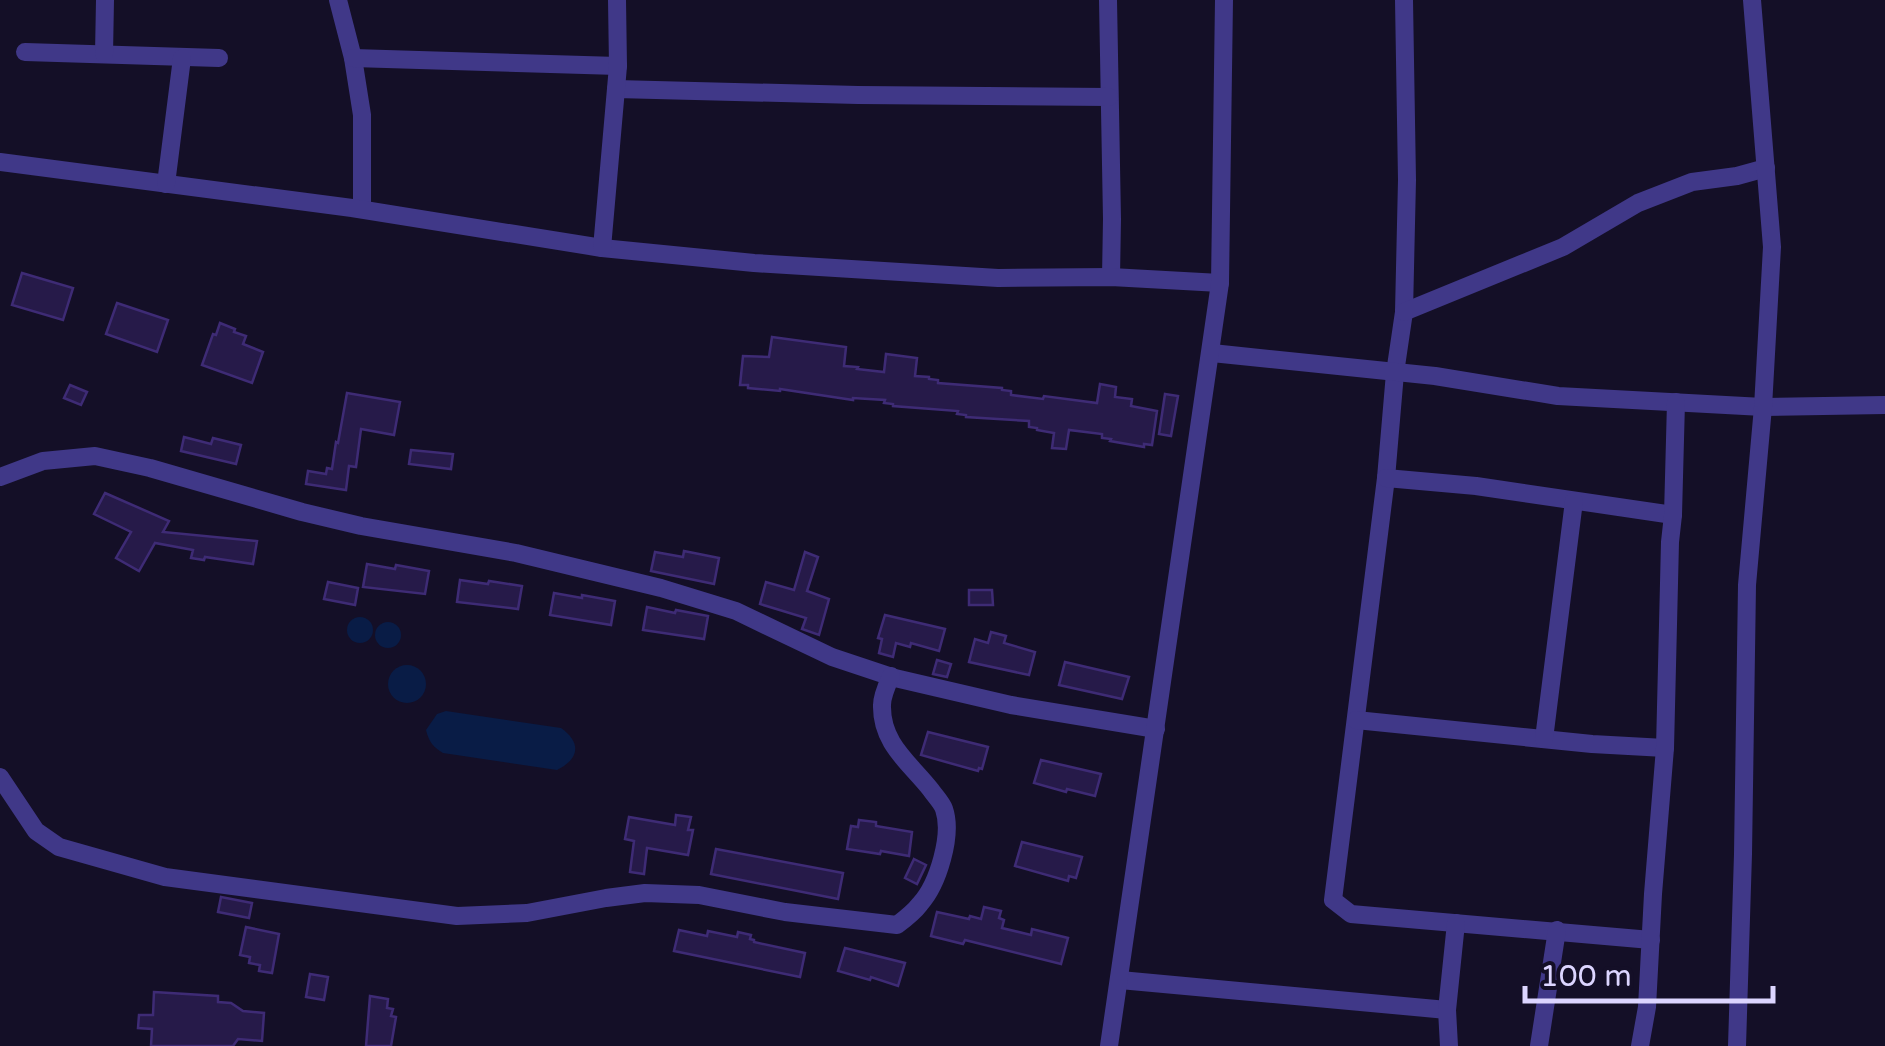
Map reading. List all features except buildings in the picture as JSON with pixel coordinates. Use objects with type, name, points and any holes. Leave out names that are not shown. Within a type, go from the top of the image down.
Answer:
[{"type":"street","points":[[104,0],[104,54]]},
{"type":"street","points":[[338,0],[354,58],[362,115],[362,209]]},
{"type":"street","points":[[602,248],[618,66],[617,0]]},
{"type":"street","points":[[1108,0],[1111,277]]},
{"type":"street","points":[[1109,1046],[1220,283],[1224,0]]},
{"type":"street","points":[[1404,0],[1408,180],[1404,312],[1333,900],[1351,914],[1651,940]]},
{"type":"street","points":[[1738,1046],[1746,585],[1763,406],[1772,247],[1752,0]]},
{"type":"street","points":[[25,52],[220,58]]},
{"type":"street","points":[[166,184],[182,58]]},
{"type":"street","points":[[354,58],[618,66]]},
{"type":"street","points":[[616,89],[858,96],[1109,97]]},
{"type":"street","points":[[0,162],[362,209],[602,248],[754,263],[979,276],[1220,283]]},
{"type":"street","points":[[1404,312],[1563,247],[1638,203],[1692,182],[1766,168]]},
{"type":"street","points":[[1212,353],[1435,376],[1558,396],[1763,406],[1885,405]]},
{"type":"street","points":[[1640,1046],[1648,1007],[1665,748],[1676,402]]},
{"type":"street","points":[[0,477],[44,461],[94,456],[150,468],[361,526],[516,553],[661,588],[736,611],[832,656],[891,676],[1011,705],[1156,730]]},
{"type":"street","points":[[1386,478],[1476,486],[1673,514]]},
{"type":"street","points":[[1544,739],[1574,501]]},
{"type":"street","points":[[0,777],[36,831],[58,847],[166,877],[457,916],[527,914],[646,893],[699,895],[785,912],[898,926],[921,904],[932,885],[947,838],[944,808],[919,774],[894,750],[884,724],[881,702],[891,676]]},
{"type":"street","points":[[1356,720],[1665,748]]},
{"type":"street","points":[[1450,1046],[1447,1010],[1456,923]]},
{"type":"street","points":[[1539,1046],[1557,930]]},
{"type":"street","points":[[1120,980],[1447,1010]]},
{"type":"water","points":[[360,617],[369,621],[373,630],[369,639],[360,643],[351,639],[347,630],[351,621]]},
{"type":"water","points":[[388,622],[397,626],[401,635],[397,644],[388,648],[379,644],[375,635],[379,626]]},
{"type":"water","points":[[407,665],[420,671],[426,684],[420,697],[407,703],[394,697],[388,684],[394,671]]},
{"type":"water","points":[[446,711],[561,728],[572,739],[575,750],[570,761],[557,770],[443,753],[432,744],[426,730],[437,714]]}]
